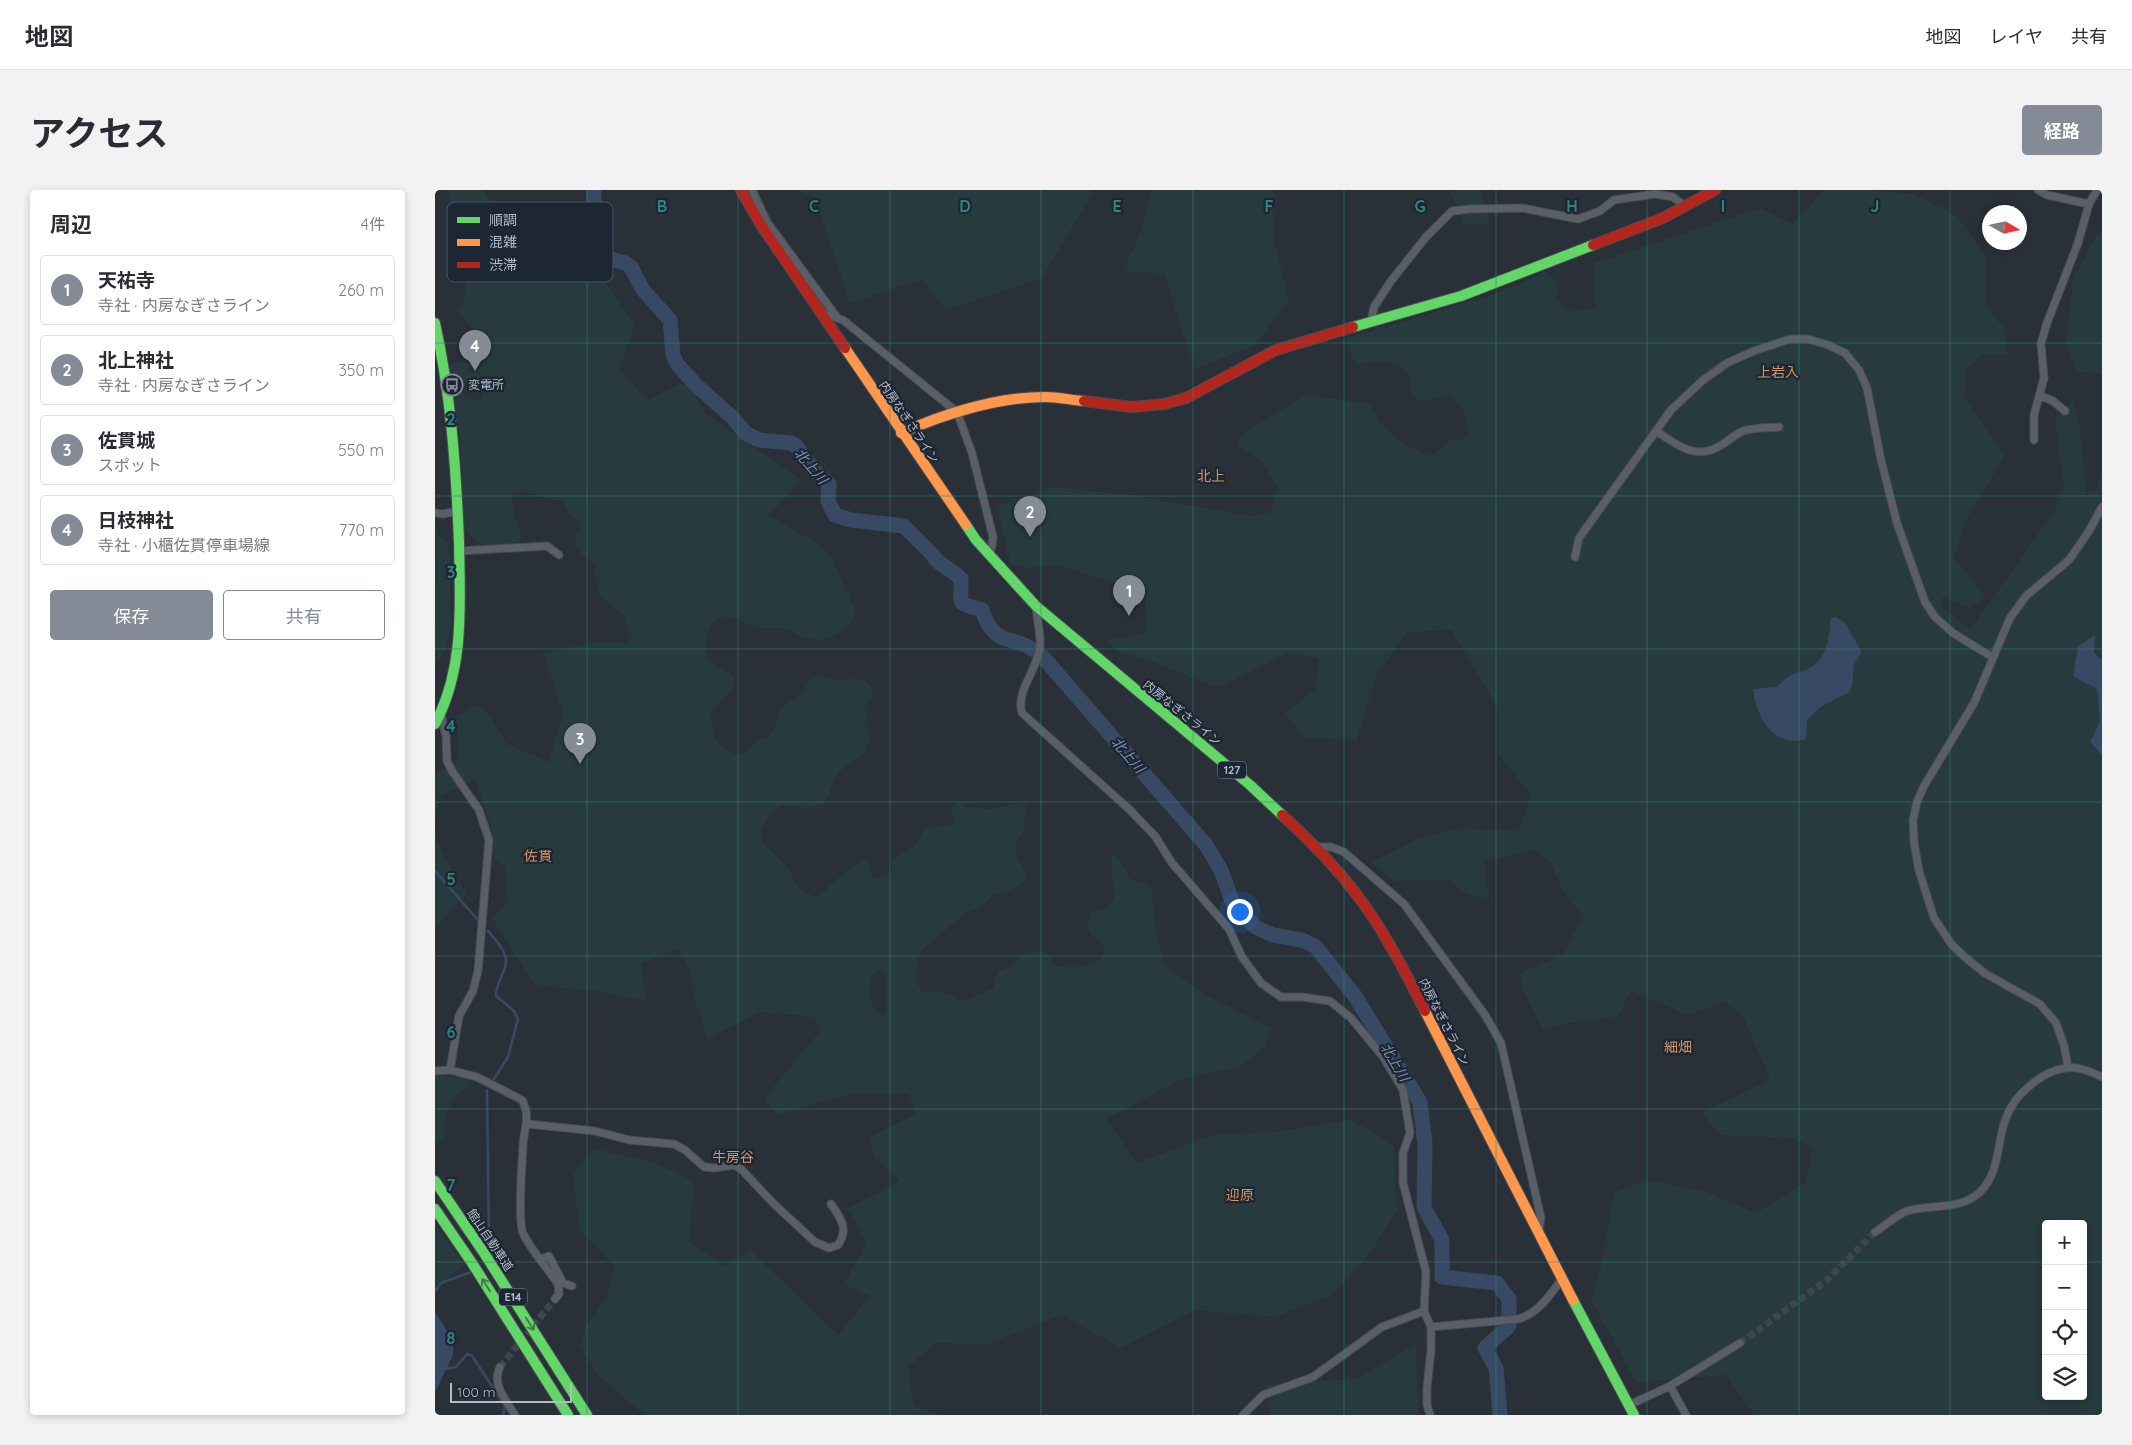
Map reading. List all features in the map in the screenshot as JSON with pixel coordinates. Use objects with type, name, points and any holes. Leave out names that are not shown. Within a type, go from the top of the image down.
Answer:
[{"type":"main road","name":"内房なぎさライン","points":[[741,190],[761,225],[820,313],[976,540],[1036,606],[1250,785],[1317,847],[1360,899],[1395,953],[1538,1233],[1634,1415]]},
{"type":"main road","points":[[901,433],[923,423],[957,412],[1013,399],[1030,397],[1065,399],[1132,407],[1165,404],[1186,398],[1276,350],[1461,296],[1663,218],[1715,190]]},
{"type":"main road","points":[[435,323],[454,434],[458,511],[460,619],[457,652],[449,697],[435,724]]},
{"type":"main road","name":"館山自動車道","points":[[435,1181],[484,1253],[587,1415]]},
{"type":"main road","name":"E14","points":[[435,1209],[472,1263],[568,1415]]},
{"type":"street","points":[[753,190],[767,222],[836,316]]},
{"type":"street","points":[[2038,190],[2047,195],[2089,204]]},
{"type":"street","points":[[2033,440],[2034,414],[2041,396],[2044,378],[2041,344],[2047,323],[2078,243],[2089,204],[2097,190]]},
{"type":"street","points":[[1371,322],[1374,307],[1391,281],[1426,237],[1453,211],[1522,208],[1578,219],[1600,211],[1614,200],[1655,194],[1673,197],[1686,207]]},
{"type":"street","points":[[820,313],[836,316],[843,320],[957,412],[972,452],[993,537],[989,554]]},
{"type":"street","points":[[1575,557],[1579,538],[1671,410],[1702,381],[1727,364],[1754,351],[1790,339],[1809,339],[1845,353],[1859,370],[1867,388],[1881,460],[1897,523],[1925,602],[1935,617],[1953,633],[1992,657]]},
{"type":"street","points":[[2041,396],[2053,401],[2065,411]]},
{"type":"street","points":[[1656,431],[1683,448],[1697,453],[1707,452],[1719,447],[1743,431],[1779,427]]},
{"type":"street","points":[[2069,1068],[2064,1045],[2056,1023],[2041,1004],[1986,974],[1952,946],[1934,918],[1919,871],[1913,831],[1917,802],[1924,786],[1974,703],[2010,618],[2026,596],[2069,560],[2089,531],[2102,507]]},
{"type":"street","points":[[439,514],[458,511]]},
{"type":"street","points":[[459,551],[547,546],[559,555]]},
{"type":"street","points":[[1036,606],[1040,647],[1020,706],[1022,713],[1129,809],[1155,836],[1171,864],[1229,929],[1242,957],[1261,983],[1281,998],[1302,997],[1330,1001],[1351,1018],[1384,1058],[1403,1090],[1410,1133],[1403,1153],[1403,1183],[1426,1272],[1425,1311],[1431,1327],[1431,1350],[1427,1388],[1427,1405],[1430,1415]]},
{"type":"street","points":[[441,715],[447,736],[447,760],[452,771],[479,810],[489,840],[478,971],[473,991],[459,1016],[450,1070]]},
{"type":"street","points":[[1317,847],[1331,847],[1344,852],[1404,904],[1485,1015],[1501,1043],[1541,1218],[1538,1233]]},
{"type":"street","points":[[1875,1232],[1906,1212],[1944,1207],[1971,1198],[1980,1192],[1992,1174],[1998,1158],[2006,1116],[2019,1098],[2042,1077],[2069,1068],[2092,1072],[2102,1077]]},
{"type":"street","points":[[435,1071],[450,1070],[477,1077],[522,1100],[528,1124],[523,1142],[522,1232],[558,1284],[559,1294],[555,1299]]},
{"type":"street","points":[[528,1124],[595,1131],[629,1140],[674,1144],[685,1150],[704,1167],[713,1168],[734,1165],[741,1169],[774,1204],[815,1242],[829,1248],[838,1245],[844,1231],[842,1220],[831,1204]]},
{"type":"street","points":[[541,1260],[549,1256],[563,1283],[572,1286]]},
{"type":"street","points":[[1431,1327],[1518,1319],[1528,1316],[1543,1305],[1562,1279]]},
{"type":"street","points":[[1243,1415],[1263,1395],[1313,1378],[1383,1327],[1425,1311]]},
{"type":"street","points":[[1629,1405],[1671,1386],[1740,1343]]},
{"type":"street","points":[[500,1367],[496,1378],[500,1391],[515,1415]]},
{"type":"street","points":[[1671,1386],[1687,1415]]},
{"type":"green space","points":[[447,190],[483,190],[491,202],[451,202]]},
{"type":"green space","points":[[797,190],[1093,190],[1042,278],[946,310],[922,279],[850,303],[815,198]]},
{"type":"green space","points":[[1152,190],[1273,190],[1274,238],[1289,301],[1255,345],[1195,369],[1164,274],[1123,271],[1140,234]]},
{"type":"green space","points":[[1450,190],[1482,190],[1490,224],[1463,224]]},
{"type":"green space","points":[[1824,190],[1871,190],[1914,194],[1957,216],[1986,257],[1986,306],[2003,327],[2008,355],[1982,355],[1967,368],[1964,396],[2005,455],[1966,520],[1954,557],[1986,598],[1968,608],[1942,597],[1942,608],[1971,629],[2055,510],[2064,489],[2055,418],[2073,401],[2080,429],[2086,492],[2096,490],[2102,471],[2102,1415],[1754,1415],[1726,1375],[1636,1382],[1591,1300],[1600,1271],[1614,1193],[1644,1180],[1704,1191],[1756,1213],[1806,1182],[1812,1147],[1792,1138],[1721,1135],[1701,1113],[1770,1080],[1743,1016],[1724,1002],[1688,1015],[1631,991],[1618,1017],[1570,1023],[1543,1030],[1524,992],[1519,974],[1564,954],[1582,916],[1563,890],[1549,860],[1532,850],[1484,862],[1489,901],[1467,894],[1448,880],[1393,881],[1372,862],[1420,838],[1461,828],[1519,829],[1531,794],[1499,756],[1498,709],[1452,630],[1408,632],[1377,674],[1357,740],[1305,738],[1285,713],[1316,689],[1318,658],[1288,653],[1218,688],[1146,659],[1117,651],[1106,641],[1146,632],[1145,596],[1115,583],[1057,565],[1030,568],[1011,565],[996,506],[1052,487],[1131,495],[1250,516],[1271,512],[1277,486],[1262,461],[1239,447],[1237,442],[1246,432],[1305,395],[1371,404],[1380,423],[1401,443],[1429,456],[1436,453],[1451,440],[1462,440],[1468,436],[1467,419],[1462,409],[1451,395],[1428,400],[1419,399],[1414,396],[1410,391],[1410,380],[1407,372],[1394,364],[1376,362],[1357,364],[1352,358],[1346,342],[1347,338],[1488,296],[1517,285],[1544,271],[1556,281],[1558,290],[1556,298],[1568,311],[1595,308],[1595,263],[1761,208],[1793,224]]},
{"type":"green space","points":[[2102,231],[2102,374],[2076,371],[2066,344],[2073,279],[2096,237]]},
{"type":"green space","points":[[465,282],[605,282],[635,325],[619,369],[648,400],[680,383],[692,388],[705,413],[801,480],[769,516],[819,544],[832,557],[856,613],[852,620],[848,626],[836,635],[829,638],[814,639],[803,637],[785,629],[758,628],[737,619],[719,618],[709,628],[706,643],[708,660],[735,677],[731,690],[711,713],[714,740],[734,754],[745,753],[757,741],[767,737],[774,729],[778,713],[784,704],[803,693],[808,681],[820,675],[831,679],[864,681],[869,684],[872,690],[874,698],[870,700],[867,712],[868,746],[862,755],[840,772],[824,804],[809,808],[783,805],[774,810],[761,830],[762,842],[785,865],[800,889],[817,898],[847,870],[865,860],[870,864],[870,873],[875,878],[887,876],[892,870],[892,861],[901,853],[917,844],[924,829],[948,825],[955,821],[952,814],[952,806],[958,802],[966,807],[990,809],[1026,803],[1024,829],[1015,846],[1017,856],[1029,878],[1005,893],[993,895],[981,907],[966,913],[922,950],[917,961],[919,967],[915,980],[923,993],[947,993],[959,1001],[967,1000],[994,988],[994,981],[998,971],[1012,966],[1019,957],[1031,955],[1034,951],[1045,952],[1055,966],[1059,967],[1084,965],[1101,958],[1104,953],[1103,945],[1090,934],[1087,927],[1092,911],[1108,908],[1114,899],[1111,854],[1119,858],[1130,879],[1151,885],[1156,929],[1164,965],[1207,996],[1270,1028],[1265,1047],[1240,1067],[1181,1079],[1107,1119],[1136,1163],[1216,1134],[1276,1132],[1349,1120],[1372,1131],[1394,1146],[1397,1211],[1371,1252],[1332,1295],[1274,1317],[1195,1310],[1121,1348],[1061,1315],[989,1344],[936,1343],[908,1367],[914,1406],[940,1415],[644,1415],[599,1376],[579,1346],[586,1325],[606,1299],[614,1266],[579,1229],[573,1172],[595,1149],[655,1163],[694,1181],[689,1242],[724,1266],[751,1251],[838,1335],[870,1296],[844,1284],[866,1243],[848,1208],[899,1181],[873,1157],[870,1137],[915,1114],[909,1094],[853,1093],[778,1114],[765,1101],[775,1085],[821,1030],[814,1017],[761,1012],[708,1039],[694,999],[690,969],[679,949],[641,963],[646,1001],[596,991],[535,985],[492,918],[508,903],[505,866],[494,860],[492,829],[475,780],[440,796],[435,820],[435,774],[459,760],[456,715],[474,706],[485,709],[507,744],[549,762],[563,712],[543,653],[592,643],[630,643],[624,615],[599,596],[594,564],[582,555],[575,545],[576,533],[581,529],[579,520],[570,515],[562,501],[523,492],[514,492],[513,506],[520,531],[518,543],[497,546],[484,544],[472,537],[463,525],[460,433],[450,386],[454,384],[462,389],[464,395],[480,401],[484,392],[483,387],[470,383],[462,385],[449,374],[451,364],[461,361],[462,357],[476,354],[486,344],[485,339],[473,331],[465,318],[456,312],[463,305]],"holes":[[[881,969],[886,977],[886,1015],[880,1015],[876,1010],[870,994],[872,977],[875,971]]]},
{"type":"green space","points":[[436,533],[449,543],[451,621],[446,649],[435,663]]},
{"type":"green space","points":[[435,837],[453,873],[467,893],[435,928]]},
{"type":"green space","points":[[435,1075],[467,1078],[470,1084],[455,1097],[449,1107],[443,1139],[438,1143],[435,1143]]},
{"type":"green space","points":[[435,1224],[464,1265],[435,1290]]},
{"type":"green space","points":[[1416,1344],[1418,1415],[1270,1415],[1265,1385],[1356,1379]]},
{"type":"water","points":[[1836,617],[1844,622],[1862,652],[1854,664],[1852,686],[1849,692],[1819,708],[1807,720],[1806,739],[1794,741],[1784,739],[1768,728],[1762,719],[1753,689],[1777,687],[1793,674],[1814,665],[1826,647],[1831,618]]},
{"type":"water","points":[[2095,635],[2094,653],[2102,660],[2102,755],[2090,742],[2100,721],[2097,689],[2073,676],[2078,646]]},
{"type":"water","points":[[435,1312],[453,1340],[453,1355],[435,1392]]},
{"type":"waterway","name":"北上川","points":[[594,190],[594,202]]},
{"type":"waterway","name":"北上川","points":[[613,260],[631,267],[643,290],[670,320],[673,355],[677,364],[696,385],[733,418],[745,433],[759,440],[791,443],[796,446],[814,470],[829,484],[828,501],[835,515],[851,520],[904,526],[938,562],[958,576],[961,579],[961,602],[982,610],[987,623],[1000,636],[1023,644],[1042,656],[1206,845],[1221,870],[1232,901],[1245,917],[1257,928],[1273,935],[1302,940],[1315,946],[1355,996],[1420,1102],[1425,1144],[1424,1207],[1442,1240],[1442,1277],[1497,1283],[1509,1299],[1509,1326],[1485,1348],[1496,1368],[1500,1415]]},
{"type":"waterway","points":[[435,871],[478,920]]},
{"type":"waterway","points":[[488,931],[503,950],[506,961],[497,987],[496,996],[514,1011],[518,1019],[508,1057],[494,1079]]},
{"type":"waterway","points":[[487,1090],[489,1244]]},
{"type":"waterway","points":[[435,1291],[441,1283],[471,1272]]},
{"type":"waterway","points":[[444,1369],[456,1367],[467,1354],[472,1356],[505,1406],[503,1415]]},
{"type":"tunnel","points":[[1740,1343],[1827,1280],[1875,1232]]},
{"type":"tunnel","points":[[500,1367],[555,1299]]},
{"type":"traffic: fast","points":[[1353,327],[1461,296],[1593,245]]},
{"type":"traffic: fast","points":[[435,323],[441,350],[452,432],[458,514],[460,589],[459,635],[452,681],[445,703],[435,724]]},
{"type":"traffic: fast","points":[[966,525],[976,540],[1036,606],[1250,785],[1282,815]]},
{"type":"traffic: fast","points":[[435,1181],[484,1253],[587,1415]]},
{"type":"traffic: fast","points":[[435,1209],[472,1263],[568,1415]]},
{"type":"traffic: fast","points":[[1573,1300],[1634,1415]]},
{"type":"traffic: slow","points":[[845,348],[966,525]]},
{"type":"traffic: slow","points":[[901,433],[935,419],[990,403],[1046,397],[1084,401]]},
{"type":"traffic: slow","points":[[1425,1011],[1573,1300]]},
{"type":"traffic: jam","points":[[741,190],[761,225],[845,348]]},
{"type":"traffic: jam","points":[[1593,245],[1663,218],[1715,190]]},
{"type":"traffic: jam","points":[[1084,401],[1132,407],[1164,404],[1186,398],[1276,350],[1353,327]]},
{"type":"traffic: jam","points":[[1282,815],[1323,855],[1360,899],[1387,940],[1425,1011]]},
{"type":"place","name":"日枝神社","points":[[475,371]]},
{"type":"place","name":"変電所","points":[[452,385]]},
{"type":"place","name":"北上神社","points":[[1030,537]]},
{"type":"place","name":"天祐寺","points":[[1129,616]]},
{"type":"place","name":"佐貫城","points":[[580,764]]},
{"type":"district","name":"上岩入","points":[[1778,372]]},
{"type":"district","name":"北上","points":[[1211,476]]},
{"type":"district","name":"佐貫","points":[[538,856]]},
{"type":"district","name":"細畑","points":[[1678,1047]]},
{"type":"district","name":"牛房谷","points":[[733,1157]]},
{"type":"district","name":"迎原","points":[[1240,1195]]}]
